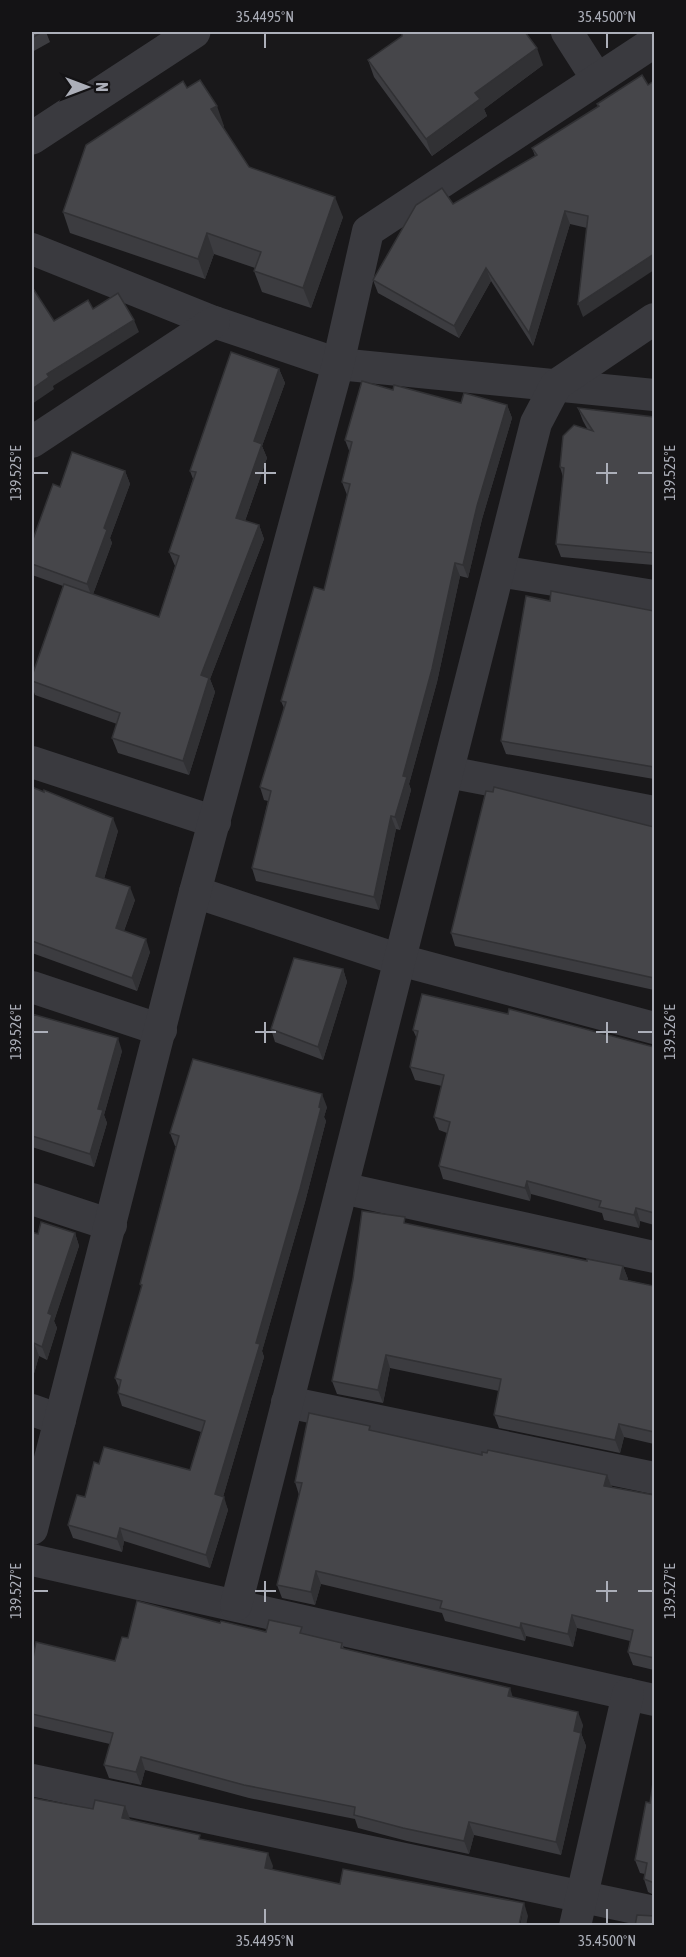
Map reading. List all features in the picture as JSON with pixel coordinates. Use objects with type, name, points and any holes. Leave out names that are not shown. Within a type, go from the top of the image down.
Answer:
[{"type":"street","points":[[32,138],[194,32]]},
{"type":"street","points":[[567,32],[597,79]]},
{"type":"street","points":[[32,1529],[46,1415],[111,1225],[195,892],[338,364],[368,231],[654,42]]},
{"type":"street","points":[[32,249],[214,322],[338,364],[654,395]]},
{"type":"street","points":[[236,1605],[536,423],[556,385],[654,319]]},
{"type":"street","points":[[32,442],[214,322]]},
{"type":"street","points":[[499,570],[654,596]]},
{"type":"street","points":[[32,762],[214,822]]},
{"type":"street","points":[[448,772],[654,812]]},
{"type":"street","points":[[195,892],[400,960],[654,1028]]},
{"type":"street","points":[[32,987],[161,1030]]},
{"type":"street","points":[[342,1188],[654,1257]]},
{"type":"street","points":[[32,1199],[111,1225]]},
{"type":"street","points":[[287,1402],[654,1478]]},
{"type":"street","points":[[32,1560],[641,1697],[575,1926]]},
{"type":"street","points":[[32,1780],[654,1912]]},
{"type":"building","points":[[32,32],[42,32],[32,38]]},
{"type":"building","points":[[402,32],[525,32],[537,48],[475,93],[480,99],[426,139],[368,60],[402,36]]},
{"type":"building","points":[[642,75],[648,85],[654,81],[654,254],[578,304],[588,216],[565,211],[529,333],[486,268],[454,326],[373,280],[416,205],[442,188],[453,204],[537,155],[532,148],[599,106],[597,104]]},
{"type":"building","points":[[200,80],[217,106],[211,109],[249,167],[335,197],[303,288],[254,271],[261,252],[207,233],[198,259],[63,212],[86,145],[183,81],[187,88]]},
{"type":"building","points":[[32,287],[54,321],[88,300],[93,309],[118,293],[134,320],[47,374],[49,377],[32,389]]},
{"type":"building","points":[[231,352],[279,369],[254,441],[262,444],[236,518],[259,525],[201,675],[209,678],[183,761],[112,738],[120,713],[32,681],[32,676],[64,584],[159,617],[179,556],[169,552],[196,472],[190,471]]},
{"type":"building","points":[[362,381],[393,390],[394,385],[461,403],[464,393],[507,405],[477,506],[463,565],[455,563],[432,669],[403,776],[407,777],[395,817],[391,816],[374,897],[252,868],[271,791],[260,787],[286,702],[281,701],[314,587],[324,590],[350,484],[342,482],[352,442],[345,440]]},
{"type":"building","points":[[578,408],[654,417],[654,553],[556,544],[564,468],[560,467],[563,436],[574,425],[593,431]]},
{"type":"building","points":[[72,452],[125,471],[87,584],[32,564],[32,542],[53,484],[60,487]]},
{"type":"building","points":[[551,591],[654,611],[654,767],[501,741],[526,596],[550,601]]},
{"type":"building","points":[[32,787],[113,818],[96,876],[130,887],[116,928],[146,939],[132,978],[32,941]]},
{"type":"building","points":[[494,787],[654,827],[654,978],[451,933],[486,791],[493,792]]},
{"type":"building","points":[[294,958],[343,969],[318,1047],[271,1029]]},
{"type":"building","points":[[422,994],[508,1014],[509,1009],[654,1047],[654,1213],[636,1208],[634,1215],[599,1207],[601,1201],[527,1181],[525,1188],[439,1166],[450,1122],[434,1117],[444,1075],[410,1067],[418,1031],[413,1030]]},
{"type":"building","points":[[32,1014],[118,1038],[98,1109],[103,1110],[90,1154],[32,1136]]},
{"type":"building","points":[[193,1059],[322,1094],[319,1107],[321,1108],[300,1189],[256,1343],[260,1344],[215,1494],[224,1497],[206,1555],[120,1528],[117,1539],[68,1525],[77,1495],[85,1497],[94,1462],[99,1464],[104,1447],[190,1470],[205,1421],[118,1393],[121,1380],[115,1378],[142,1285],[140,1284],[179,1136],[170,1133]]},
{"type":"building","points":[[362,1211],[405,1217],[404,1223],[587,1261],[587,1259],[623,1266],[620,1279],[654,1286],[654,1432],[619,1424],[615,1440],[494,1415],[501,1379],[386,1355],[378,1390],[332,1381],[353,1279]]},
{"type":"building","points":[[41,1222],[75,1233],[48,1313],[52,1315],[42,1347],[34,1343],[32,1353],[32,1232],[38,1234]]},
{"type":"building","points":[[309,1413],[370,1426],[369,1430],[482,1455],[482,1452],[487,1453],[488,1450],[607,1475],[604,1486],[654,1495],[654,1658],[628,1652],[633,1630],[572,1615],[568,1634],[521,1623],[520,1628],[440,1608],[442,1601],[316,1571],[311,1592],[277,1585],[302,1483],[295,1482]]},
{"type":"building","points":[[137,1601],[220,1623],[221,1621],[266,1632],[269,1620],[302,1627],[300,1633],[342,1643],[341,1648],[510,1688],[508,1696],[578,1712],[574,1731],[581,1733],[556,1842],[469,1822],[464,1841],[354,1815],[355,1807],[244,1785],[141,1757],[136,1772],[104,1765],[113,1733],[32,1714],[32,1663],[36,1642],[115,1661],[122,1637],[128,1638]]},
{"type":"building","points":[[654,1776],[654,1883],[644,1879],[647,1863],[635,1860],[646,1802],[650,1803]]},
{"type":"building","points":[[32,1798],[93,1809],[95,1800],[125,1806],[122,1818],[200,1835],[199,1839],[268,1853],[265,1868],[340,1884],[343,1869],[524,1903],[519,1925],[523,1926],[32,1926]]},
{"type":"building","points":[[637,1915],[654,1916],[654,1926],[635,1926]]}]
